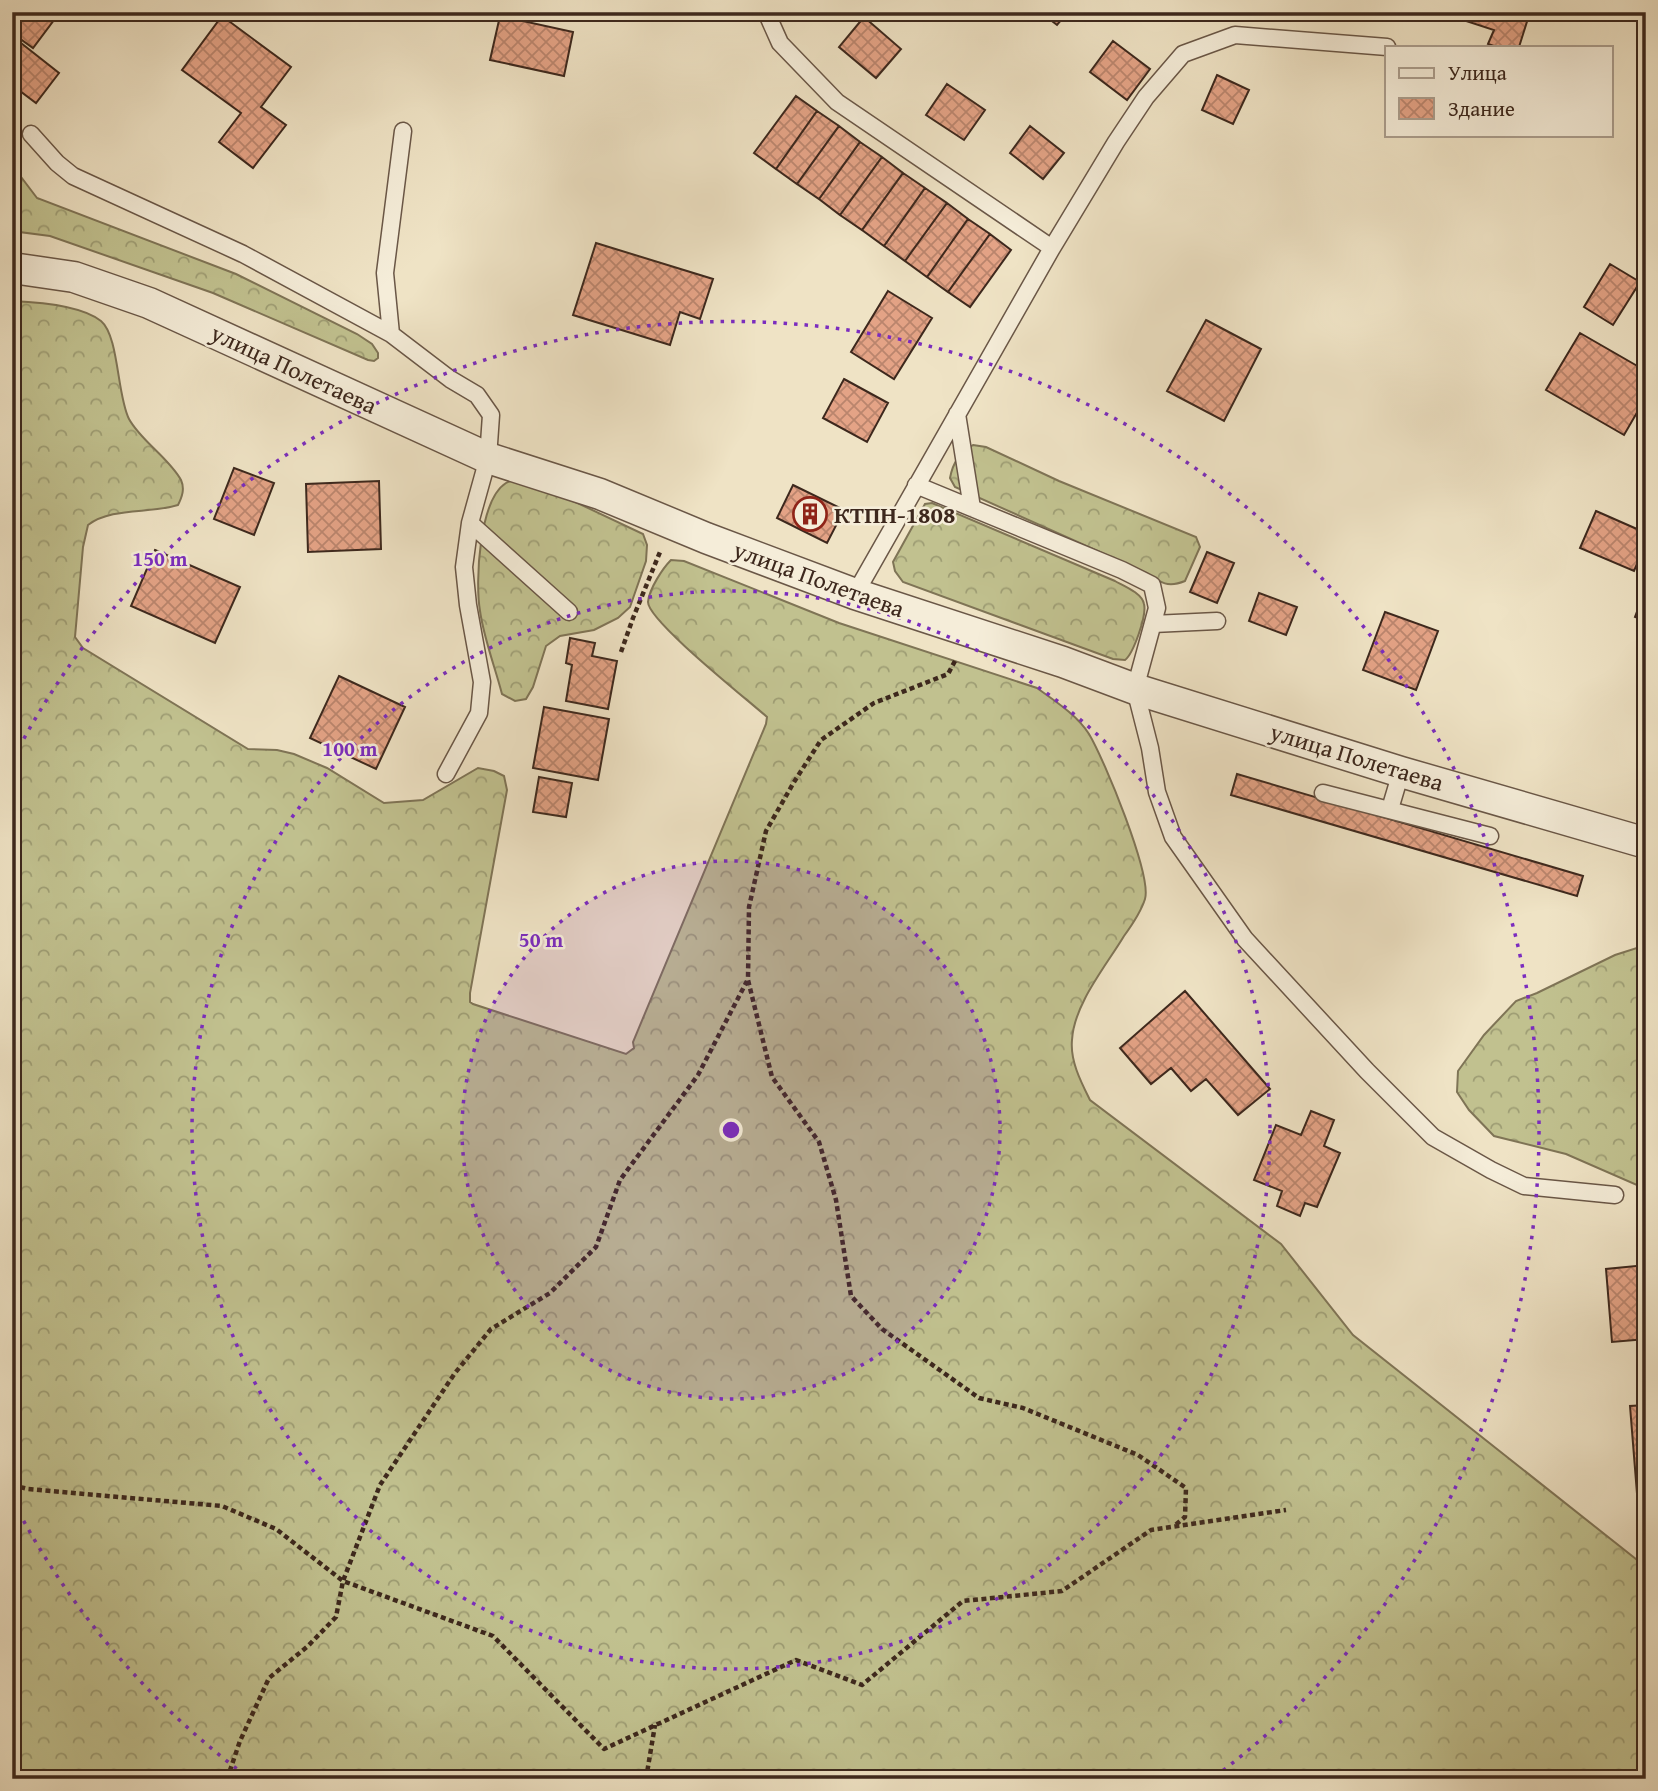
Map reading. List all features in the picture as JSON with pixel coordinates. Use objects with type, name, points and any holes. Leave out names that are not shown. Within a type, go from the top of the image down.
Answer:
[{"type":"street","name":"улица Полетаева","points":[[12,268],[74,277],[149,303],[488,458],[600,494],[706,538],[855,594],[1135,688],[1401,772],[1646,843]]},
{"type":"lane","points":[[767,14],[780,43],[837,102],[1052,248]]},
{"type":"lane","points":[[855,594],[1052,248],[1146,97],[1184,54],[1235,35],[1385,47]]},
{"type":"lane","points":[[391,334],[385,273],[403,131]]},
{"type":"lane","points":[[31,134],[57,163],[73,176],[243,254],[391,334],[450,379],[477,395],[491,415],[488,458],[470,523],[464,567],[482,682],[479,713],[446,774]]},
{"type":"lane","points":[[957,414],[972,508]]},
{"type":"lane","points":[[916,485],[1122,570],[1152,586],[1157,608],[1135,688],[1150,748],[1157,792],[1173,837],[1245,939],[1367,1071],[1433,1137],[1524,1186],[1615,1195]]},
{"type":"lane","points":[[470,523],[569,612]]},
{"type":"lane","points":[[1153,624],[1217,621]]},
{"type":"lane","points":[[1390,809],[1401,772]]},
{"type":"lane","points":[[1323,793],[1490,836]]},
{"type":"path","points":[[621,652],[661,550]]},
{"type":"path","points":[[969,632],[948,674],[874,703],[821,740],[794,782],[766,831],[749,907],[748,981],[772,1077],[818,1142],[836,1200],[851,1296],[882,1329],[979,1398],[1023,1408],[1138,1455],[1186,1489],[1185,1517],[1173,1527]]},
{"type":"path","points":[[227,1779],[240,1741],[269,1678],[308,1646],[336,1617],[343,1581],[380,1485],[455,1373],[491,1329],[550,1293],[596,1247],[620,1180],[698,1075],[748,981]]},
{"type":"path","points":[[12,1485],[28,1489],[222,1506],[276,1529],[343,1581],[493,1636],[604,1749],[796,1660],[862,1685],[963,1601],[1062,1591],[1151,1530],[1286,1510]]},
{"type":"path","points":[[646,1779],[655,1725]]},
{"type":"green space","points":[[12,165],[37,198],[236,274],[357,334],[372,344],[378,358],[374,361],[368,360],[213,293],[50,236],[12,231]]},
{"type":"green space","points":[[12,301],[71,308],[101,321],[107,329],[115,353],[129,419],[140,435],[170,464],[182,483],[178,505],[119,513],[88,525],[83,547],[75,637],[83,648],[248,749],[277,750],[294,754],[327,768],[384,803],[423,800],[478,768],[504,776],[507,790],[470,993],[470,1002],[473,1004],[626,1054],[634,1048],[633,1042],[767,717],[681,642],[652,612],[648,602],[651,591],[660,573],[671,560],[684,561],[839,623],[1037,688],[1072,715],[1089,734],[1105,767],[1134,843],[1145,886],[1145,899],[1141,909],[1092,986],[1074,1026],[1073,1056],[1090,1100],[1281,1244],[1353,1335],[1646,1567],[1646,1779],[12,1779]]},
{"type":"green space","points":[[973,445],[986,447],[1059,481],[1196,537],[1200,547],[1185,581],[1174,584],[1161,582],[1147,573],[955,487],[950,478],[953,467],[960,455]]},
{"type":"green space","points":[[522,479],[643,534],[647,545],[646,561],[630,607],[618,618],[594,630],[560,636],[546,646],[533,687],[526,699],[515,701],[502,694],[482,621],[478,581],[481,542],[490,506],[497,492],[506,483]]},
{"type":"green space","points":[[932,503],[1115,581],[1136,593],[1143,600],[1143,617],[1139,634],[1125,660],[1113,659],[903,582],[895,571],[893,562],[925,504]]},
{"type":"green space","points":[[1646,945],[1646,1189],[1566,1154],[1494,1136],[1469,1110],[1457,1092],[1458,1071],[1484,1035],[1516,1001],[1615,955]]},
{"type":"building","points":[[12,12],[60,12],[33,48],[12,33]]},
{"type":"building","points":[[1040,12],[1068,12],[1057,25]]},
{"type":"building","points":[[1452,12],[1530,12],[1519,46],[1488,44],[1494,30],[1451,16]]},
{"type":"building","points":[[222,16],[291,67],[261,107],[286,125],[253,168],[219,142],[241,113],[182,70]]},
{"type":"building","points":[[500,16],[573,32],[564,76],[490,60]]},
{"type":"building","points":[[864,17],[901,49],[876,78],[839,47]]},
{"type":"building","points":[[1113,41],[1150,69],[1127,100],[1090,72]]},
{"type":"building","points":[[21,43],[59,73],[36,103],[12,85],[12,54]]},
{"type":"building","points":[[1217,75],[1249,90],[1233,124],[1202,110]]},
{"type":"building","points":[[947,84],[985,110],[964,140],[926,115]]},
{"type":"building","points":[[796,96],[817,111],[776,169],[754,153]]},
{"type":"building","points":[[817,111],[839,126],[797,184],[776,169]]},
{"type":"building","points":[[839,126],[860,142],[819,199],[797,184]]},
{"type":"building","points":[[1030,126],[1064,153],[1043,179],[1010,153]]},
{"type":"building","points":[[860,142],[882,157],[840,215],[819,199]]},
{"type":"building","points":[[882,157],[903,173],[862,230],[840,215]]},
{"type":"building","points":[[903,173],[925,188],[884,246],[862,230]]},
{"type":"building","points":[[925,188],[947,203],[905,261],[884,246]]},
{"type":"building","points":[[947,203],[968,219],[927,277],[905,261]]},
{"type":"building","points":[[968,219],[990,234],[948,292],[927,277]]},
{"type":"building","points":[[990,234],[1011,250],[970,307],[948,292]]},
{"type":"building","points":[[596,243],[713,279],[700,319],[680,312],[670,345],[573,315]]},
{"type":"building","points":[[1610,264],[1640,282],[1613,325],[1584,307]]},
{"type":"building","points":[[888,291],[932,318],[894,379],[851,352]]},
{"type":"building","points":[[1206,320],[1261,349],[1224,421],[1167,391]]},
{"type":"building","points":[[1580,333],[1646,371],[1646,397],[1624,435],[1546,390]]},
{"type":"building","points":[[844,379],[888,403],[867,442],[823,418]]},
{"type":"building","points":[[234,468],[274,483],[254,535],[214,519]]},
{"type":"building","points":[[379,481],[381,549],[308,552],[306,484]]},
{"type":"building","name":"КТПН-1808","points":[[793,485],[844,510],[827,543],[777,518]]},
{"type":"building","points":[[1596,511],[1646,533],[1646,543],[1634,571],[1580,548]]},
{"type":"building","points":[[155,550],[240,587],[215,643],[131,606]]},
{"type":"building","points":[[1207,552],[1234,563],[1217,603],[1190,592]]},
{"type":"building","points":[[1646,588],[1646,621],[1635,617]]},
{"type":"building","points":[[1259,593],[1297,607],[1286,635],[1249,621]]},
{"type":"building","points":[[1385,612],[1438,631],[1416,690],[1363,670]]},
{"type":"building","points":[[570,638],[595,643],[592,656],[617,661],[608,709],[566,701],[572,665],[566,663]]},
{"type":"building","points":[[339,676],[405,707],[376,769],[310,738]]},
{"type":"building","points":[[544,707],[609,719],[598,780],[533,768]]},
{"type":"building","points":[[1237,774],[1583,876],[1577,896],[1231,795]]},
{"type":"building","points":[[539,777],[572,783],[566,817],[533,812]]},
{"type":"building","points":[[1185,991],[1270,1089],[1238,1115],[1206,1079],[1191,1091],[1171,1068],[1151,1084],[1120,1048]]},
{"type":"building","points":[[1311,1111],[1334,1120],[1324,1146],[1340,1153],[1317,1207],[1305,1203],[1300,1216],[1277,1206],[1282,1191],[1254,1180],[1276,1125],[1301,1135]]},
{"type":"building","points":[[1646,1265],[1646,1339],[1612,1342],[1606,1269]]},
{"type":"building","points":[[1646,1405],[1646,1506],[1638,1506],[1630,1406]]},
{"type":"place","name":"КТПН-1808","points":[[810,514]]}]
